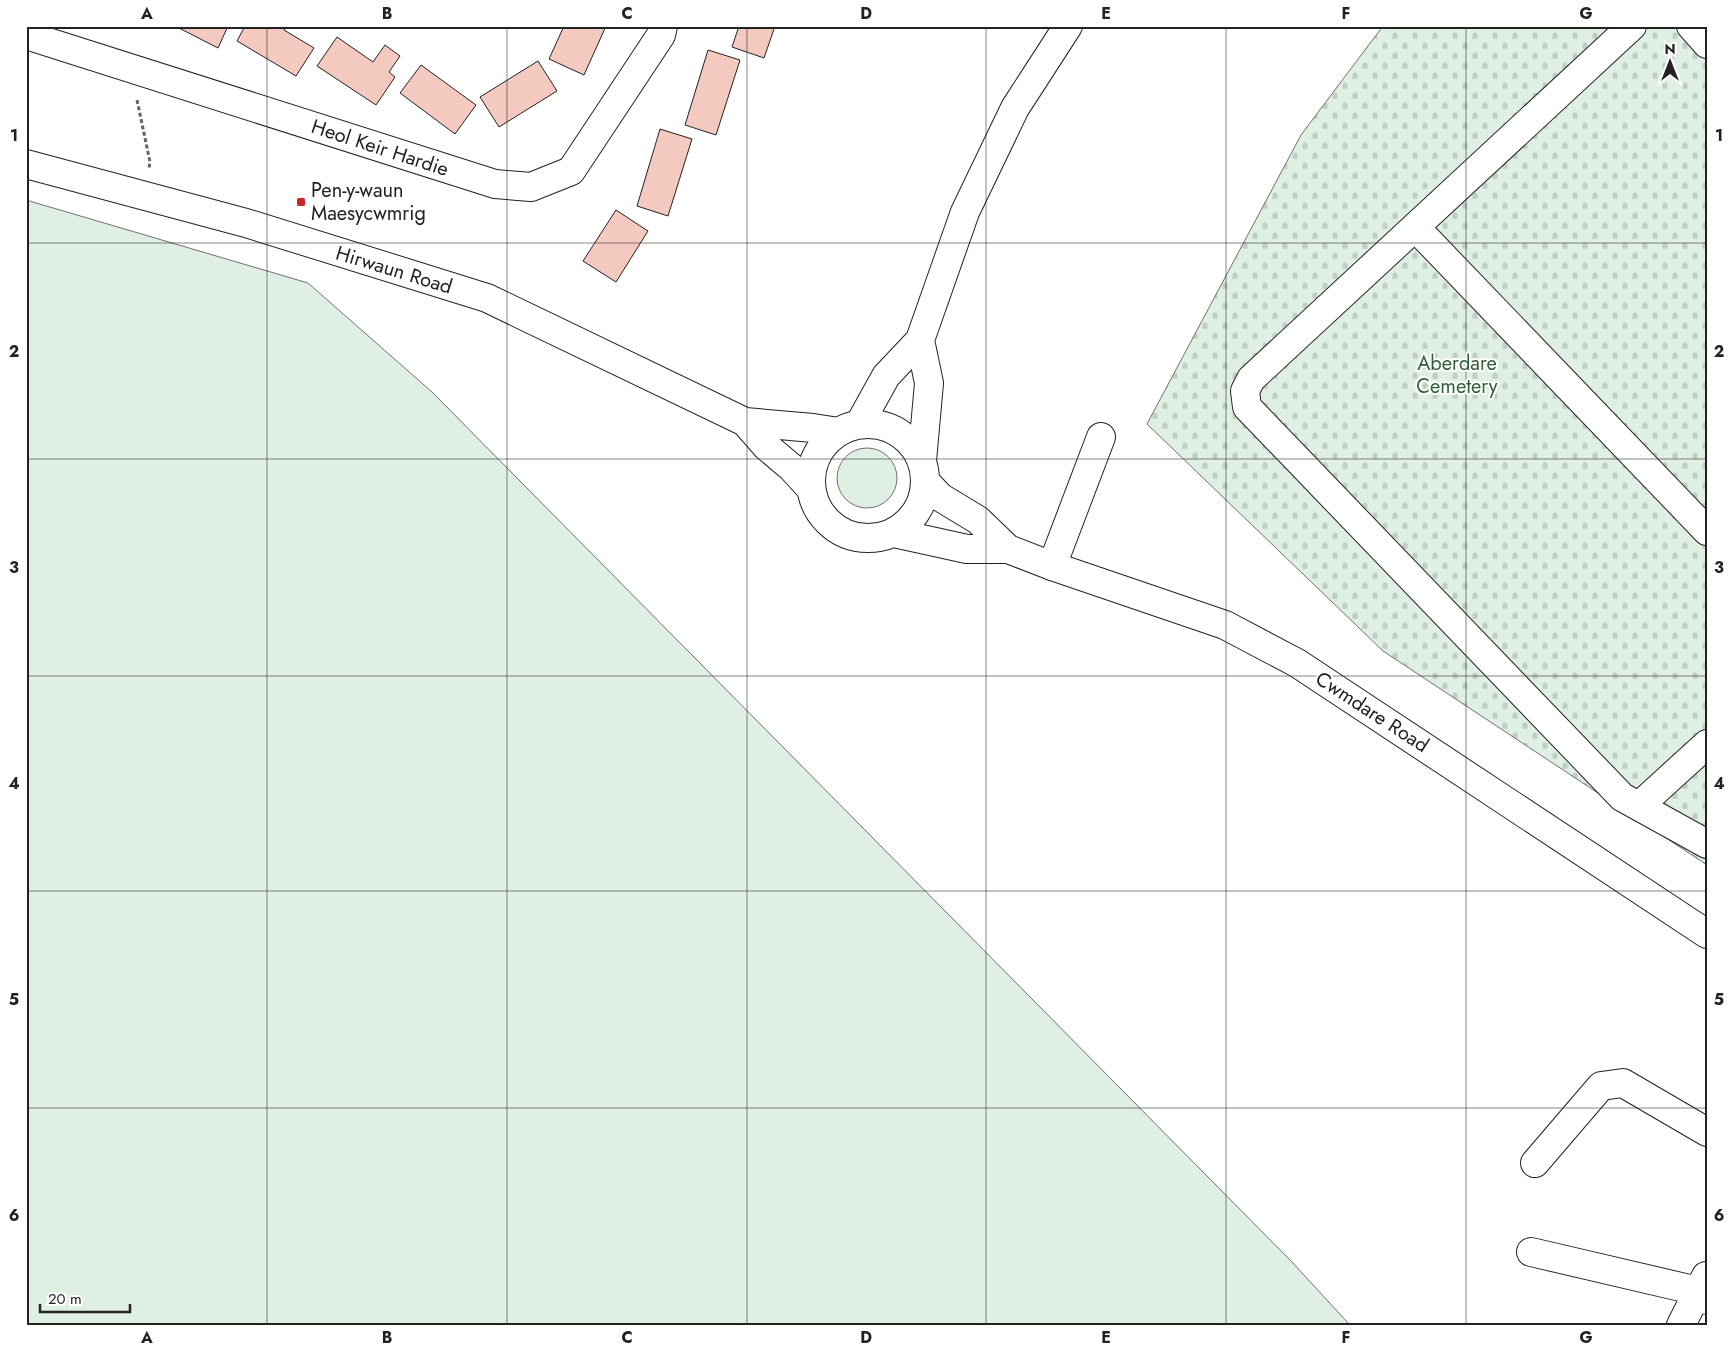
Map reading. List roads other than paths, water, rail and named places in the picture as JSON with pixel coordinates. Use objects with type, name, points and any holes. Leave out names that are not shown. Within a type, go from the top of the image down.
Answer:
[{"type":"main road","name":"Heol Keir Hardie","points":[[26,35],[495,184],[531,187],[571,171],[661,35],[663,26]]},
{"type":"main road","points":[[920,340],[929,383],[924,497],[916,514],[906,525],[894,533],[875,539],[858,538],[842,533],[829,524],[816,507],[810,477],[814,459],[826,442],[849,428],[886,376],[920,340],[965,212],[1015,108],[1068,26]]},
{"type":"main road","points":[[1632,26],[1251,379],[1245,390],[1247,407],[1622,797],[1707,844]]},
{"type":"main road","points":[[1691,26],[1707,44]]},
{"type":"main road","name":"Hirwaun Road","points":[[26,164],[246,223],[487,298],[745,422],[813,428],[849,428]]},
{"type":"main road","points":[[1414,227],[1707,531]]},
{"type":"main road","name":"Hirwaun Road","points":[[745,422],[767,448],[792,468],[811,489]]},
{"type":"main road","points":[[849,428],[888,428],[901,434],[912,444],[924,471]]},
{"type":"main road","points":[[1052,566],[1101,438]]},
{"type":"main road","name":"Cwmdare Road","points":[[924,471],[940,497],[978,520],[1008,549]]},
{"type":"main road","name":"Cwmdare Road","points":[[894,533],[966,549],[1008,549],[1052,566],[1225,625],[1297,663],[1707,934]]},
{"type":"main road","points":[[1639,806],[1707,744]]},
{"type":"main road","points":[[1536,1163],[1602,1086],[1623,1084],[1707,1132]]},
{"type":"main road","points":[[1531,1252],[1704,1289],[1681,1325]]},
{"type":"place","name":"Pen-y-waun Maesycwmrig","points":[[301,202]]},
{"type":"park label","name":"Aberdare Cemetery","points":[[1457,374]]}]
